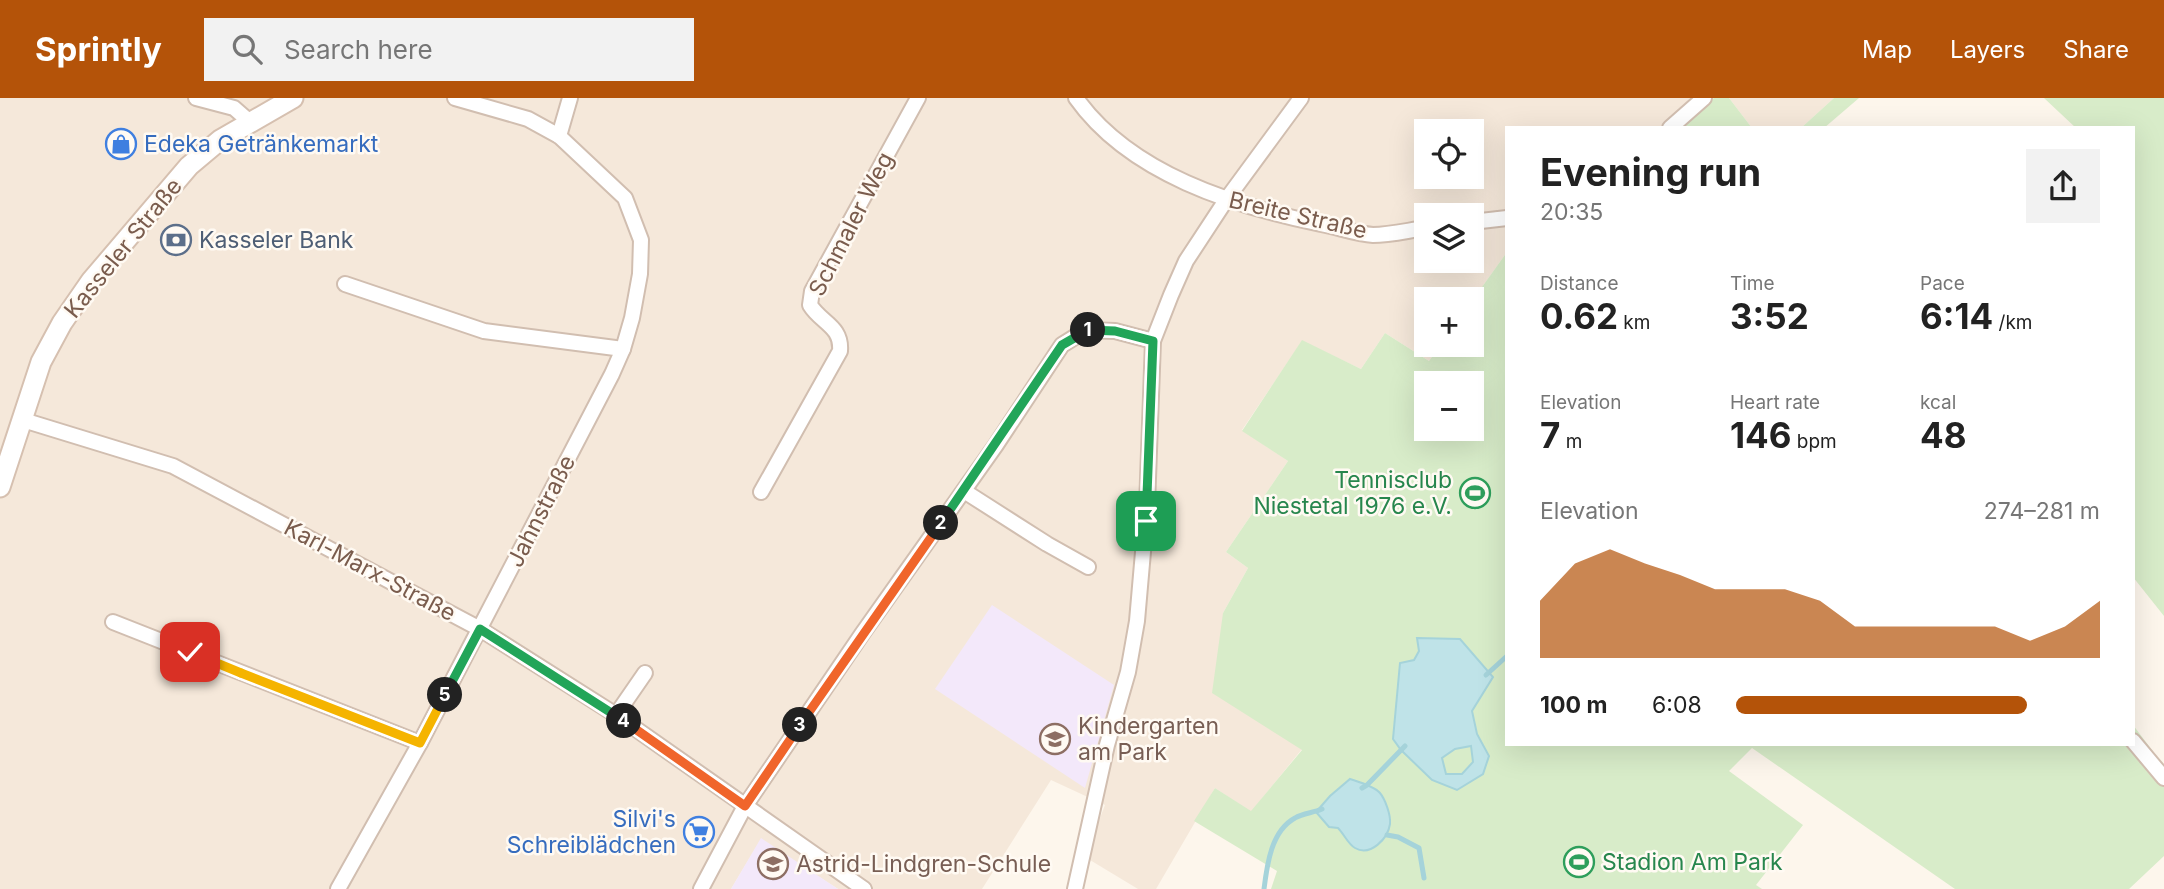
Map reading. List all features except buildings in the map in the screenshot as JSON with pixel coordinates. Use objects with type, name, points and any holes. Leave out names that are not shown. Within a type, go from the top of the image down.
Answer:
[{"type":"main road","name":"Kasseler Straße","points":[[0,487],[41,362],[62,323],[91,281],[189,166],[220,140],[293,98]]},
{"type":"street","points":[[196,98],[234,108],[250,122]]},
{"type":"street","name":"Jahnstraße","points":[[338,889],[420,743],[623,349],[640,274],[641,240],[625,198],[559,136],[528,119],[455,98]]},
{"type":"street","points":[[559,136],[570,98]]},
{"type":"street","name":"Schmaler Weg","points":[[761,492],[840,351],[841,340],[837,331],[810,305],[812,291],[919,98]]},
{"type":"street","name":"Breite Straße","points":[[1076,98],[1089,116],[1129,151],[1226,200],[1273,214],[1374,235],[1414,230]]},
{"type":"street","points":[[1075,889],[1107,745],[1128,673],[1137,621],[1147,506],[1153,341],[1186,261],[1226,200],[1301,98]]},
{"type":"street","points":[[1672,126],[1704,98]]},
{"type":"street","points":[[1484,221],[1505,218]]},
{"type":"street","points":[[345,284],[484,331],[623,349]]},
{"type":"street","points":[[701,889],[745,806],[1062,345],[1086,330],[1115,331],[1153,341]]},
{"type":"street","name":"Karl-Marx-Straße","points":[[23,420],[173,466],[480,629],[616,715],[864,889]]},
{"type":"street","points":[[964,491],[1088,567]]},
{"type":"street","points":[[113,622],[420,743]]},
{"type":"street","points":[[616,715],[645,673]]},
{"type":"street","points":[[2135,743],[2164,778]]},
{"type":"shaded area","points":[[0,98],[1714,98],[1682,126],[1505,126],[1505,255],[1482,287],[1414,287],[1414,351],[1385,333],[1361,369],[1302,341],[1242,430],[1288,461],[1226,552],[1248,568],[1223,613],[1302,749],[1251,812],[1215,788],[1156,889],[1138,889],[1085,857],[1105,805],[1051,780],[982,889],[838,889],[761,839],[731,889],[0,889]]},
{"type":"shaded area","points":[[1729,98],[1834,98],[1803,126],[1750,126]]},
{"type":"shaded area","name":"Kindergarten am Park","points":[[992,605],[1114,685],[1085,788],[935,689]]},
{"type":"shaded area","name":"Astrid-Lindgren-Schule","points":[[761,838],[838,889],[731,889]]},
{"type":"green space","points":[[1714,98],[1729,98],[1750,126],[1682,126]]},
{"type":"green space","points":[[1834,98],[1859,98],[1826,126],[1803,126]]},
{"type":"green space","points":[[2044,98],[2164,98],[2164,616],[2135,580],[2135,126],[2074,126]]},
{"type":"green space","points":[[1505,255],[1505,746],[2135,746],[2135,728],[2164,766],[2164,856],[2129,889],[1955,889],[1752,748],[1729,771],[1803,825],[1756,885],[1762,889],[1271,889],[1277,871],[1194,821],[1215,788],[1251,811],[1302,750],[1212,693],[1223,613],[1248,568],[1226,552],[1288,461],[1242,431],[1302,340],[1361,369],[1385,333],[1414,351],[1414,357],[1423,357],[1429,361],[1432,357],[1484,357],[1482,287]]},
{"type":"water","points":[[1417,638],[1460,639],[1493,677],[1472,711],[1477,734],[1489,756],[1483,774],[1457,790],[1432,780],[1393,739],[1400,663],[1414,660],[1419,651]],"holes":[[[1471,746],[1473,762],[1462,774],[1446,774],[1442,758],[1455,749]]]},
{"type":"water","points":[[1350,779],[1366,784],[1380,793],[1389,812],[1390,824],[1386,835],[1378,845],[1367,850],[1355,848],[1338,828],[1329,827],[1316,812]]},
{"type":"waterway","points":[[1486,675],[1505,658]]},
{"type":"waterway","points":[[1362,788],[1405,746]]},
{"type":"waterway","points":[[1264,889],[1272,849],[1280,831],[1298,816],[1322,809]]},
{"type":"waterway","points":[[1387,835],[1398,837],[1419,848],[1424,878]]},
{"type":"place","name":"Edeka Getränkemarkt","points":[[121,144]]},
{"type":"place","name":"Kasseler Bank","points":[[176,240]]},
{"type":"place","name":"Tennisclub Niestetal 1976 e.V.","points":[[1475,493]]},
{"type":"place","name":"Kindergarten am Park","points":[[1055,739]]},
{"type":"place","name":"Silvi's Schreiblädchen","points":[[699,832]]},
{"type":"place","name":"Stadion Am Park","points":[[1579,862]]},
{"type":"place","name":"Astrid-Lindgren-Schule","points":[[773,864]]},
{"type":"route","points":[[190,652],[420,743],[480,629],[616,715],[745,806],[1062,345],[1086,330],[1115,331],[1153,341],[1146,521]]}]
